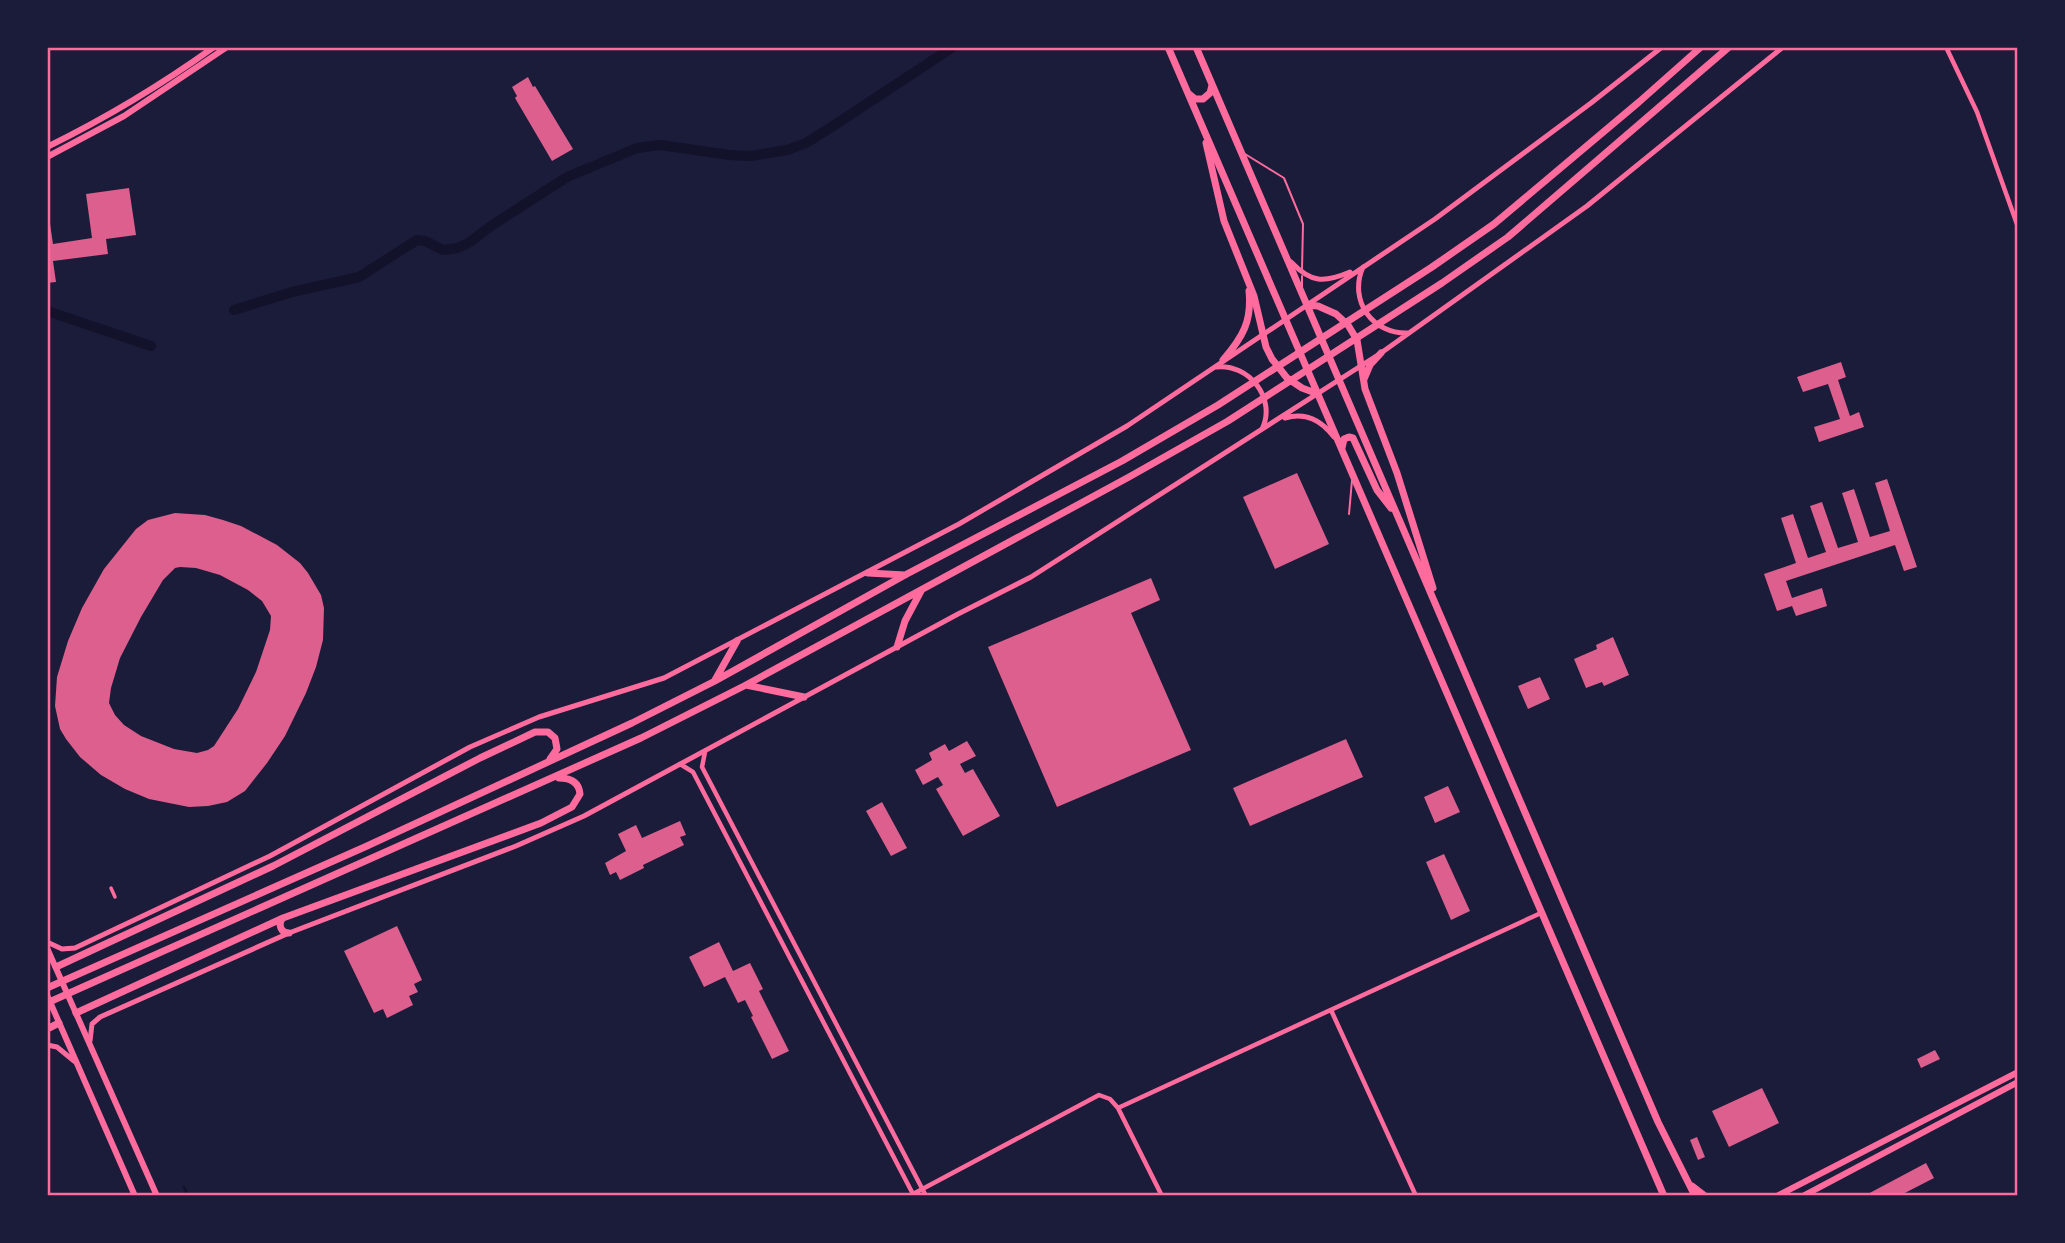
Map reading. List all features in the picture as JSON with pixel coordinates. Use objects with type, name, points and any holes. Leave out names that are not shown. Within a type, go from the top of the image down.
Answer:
[{"type":"main road","points":[[48,153],[214,47]]},
{"type":"main road","points":[[48,153],[124,116],[227,47]]},
{"type":"main road","points":[[1168,47],[1664,1196]]},
{"type":"main road","points":[[1196,47],[1658,1122],[1695,1196]]},
{"type":"main road","points":[[47,988],[368,846],[632,723],[1122,461],[1218,405],[1494,224],[1639,103],[1701,47]]},
{"type":"main road","points":[[47,1003],[642,738],[746,685],[1228,421],[1508,237],[1729,47]]},
{"type":"main road","points":[[1188,94],[1195,99],[1203,99],[1210,93],[1212,84]]},
{"type":"main road","points":[[1202,125],[1224,221],[1254,296],[1261,335],[1268,353],[1283,373],[1297,385],[1318,394]]},
{"type":"main road","points":[[1223,360],[1238,341],[1248,321],[1248,279]]},
{"type":"main road","points":[[1307,305],[1329,310],[1348,325],[1357,340],[1371,407],[1397,474],[1447,630]]},
{"type":"main road","points":[[1364,379],[1370,365],[1381,353]]},
{"type":"main road","points":[[1342,451],[1343,439],[1349,436],[1353,438],[1377,490],[1398,517]]},
{"type":"main road","points":[[868,573],[905,575]]},
{"type":"main road","points":[[897,647],[905,621],[922,589]]},
{"type":"main road","points":[[715,681],[737,641]]},
{"type":"main road","points":[[746,685],[804,697]]},
{"type":"main road","points":[[56,967],[273,866],[535,732],[548,732],[557,740],[556,752],[548,762]]},
{"type":"main road","points":[[76,1013],[283,918],[510,835],[570,809],[578,799],[579,788],[569,779],[556,778]]},
{"type":"main road","points":[[283,918],[281,928],[289,933]]},
{"type":"main road","points":[[47,948],[157,1196]]},
{"type":"main road","points":[[47,995],[135,1196]]},
{"type":"main road","points":[[47,1029],[60,1023]]},
{"type":"main road","points":[[1777,1196],[2018,1072]]},
{"type":"main road","points":[[1803,1196],[2018,1082]]},
{"type":"main road","points":[[1972,1094],[1977,1104]]},
{"type":"main road","points":[[1689,1183],[1705,1196]]},
{"type":"street","points":[[47,942],[62,949],[75,948],[270,856],[470,747],[539,717],[664,678],[971,517],[1127,426],[1435,219],[1662,47]]},
{"type":"street","points":[[1270,425],[1381,353],[1587,206],[1783,47]]},
{"type":"street","points":[[1947,47],[1977,112],[2018,227]]},
{"type":"street","points":[[1286,256],[1302,273],[1311,278],[1326,280],[1363,267]]},
{"type":"street","points":[[1363,267],[1359,290],[1366,314],[1384,329],[1395,333],[1409,333]]},
{"type":"street","points":[[1210,369],[1223,366],[1236,369],[1255,382],[1266,406],[1262,429]]},
{"type":"street","points":[[91,1048],[91,1028],[100,1017],[289,933],[551,832],[584,816],[1031,578],[1270,425],[1292,416],[1309,417],[1326,428],[1342,451]]},
{"type":"street","points":[[708,748],[703,755],[702,767],[926,1196]]},
{"type":"street","points":[[680,764],[693,772],[914,1195],[1099,1096],[1110,1099],[1118,1108],[1162,1196]]},
{"type":"street","points":[[693,772],[702,767]]},
{"type":"street","points":[[111,888],[115,897]]},
{"type":"street","points":[[1118,1108],[1541,913]]},
{"type":"street","points":[[1331,1010],[1416,1196]]},
{"type":"street","points":[[826,1027],[835,1022]]},
{"type":"street","points":[[834,1042],[843,1037]]},
{"type":"street","points":[[47,1045],[61,1050],[78,1066]]},
{"type":"street","points":[[908,1185],[918,1180]]},
{"type":"lane","points":[[1242,151],[1284,178],[1303,224],[1302,295]]},
{"type":"lane","points":[[1349,514],[1353,475]]},
{"type":"building","points":[[528,77],[573,149],[552,161],[515,98],[517,96],[512,87]]},
{"type":"building","points":[[129,188],[136,235],[106,239],[108,254],[53,261],[56,282],[47,283],[47,217],[53,244],[92,238],[86,194]]},
{"type":"building","points":[[1841,362],[1846,377],[1838,380],[1850,416],[1859,412],[1864,427],[1819,442],[1814,427],[1840,419],[1828,384],[1803,392],[1797,377]]},
{"type":"building","points":[[1297,473],[1329,544],[1275,569],[1243,497]]},
{"type":"building","points":[[1887,479],[1917,567],[1904,571],[1895,545],[1786,581],[1792,598],[1822,588],[1827,606],[1796,616],[1792,606],[1777,611],[1764,574],[1796,563],[1781,518],[1793,514],[1808,558],[1826,552],[1810,506],[1822,502],[1838,548],[1858,542],[1842,493],[1854,489],[1870,537],[1890,531],[1875,483]]},
{"type":"building","points":[[175,513],[205,515],[241,526],[277,545],[300,563],[321,595],[324,608],[323,640],[306,693],[285,736],[267,763],[245,791],[227,802],[189,807],[149,799],[125,789],[101,775],[80,757],[60,729],[55,706],[57,677],[68,641],[82,608],[104,569],[136,529],[148,520]],"holes":[[[175,568],[196,568],[220,575],[248,590],[262,601],[271,616],[270,630],[256,672],[238,709],[214,746],[197,753],[174,749],[141,736],[124,725],[109,703],[120,658],[163,580]]]},
{"type":"building","points":[[1151,578],[1160,600],[1131,613],[1191,750],[1057,807],[988,647]]},
{"type":"building","points":[[1613,637],[1629,675],[1604,686],[1602,682],[1586,688],[1574,659],[1597,649],[1596,645]]},
{"type":"building","points":[[1540,677],[1550,699],[1528,709],[1518,686]]},
{"type":"building","points":[[1346,739],[1363,777],[1250,826],[1233,788]]},
{"type":"building","points":[[967,741],[976,756],[960,764],[965,773],[973,769],[1000,816],[963,836],[936,789],[943,785],[938,777],[923,785],[915,770],[932,760],[929,753],[945,744],[949,751]]},
{"type":"building","points":[[1448,786],[1460,812],[1435,823],[1424,797]]},
{"type":"building","points":[[882,802],[907,848],[891,856],[866,811]]},
{"type":"building","points":[[680,821],[686,835],[680,837],[684,845],[643,865],[644,868],[620,880],[616,872],[610,875],[605,863],[626,851],[618,834],[636,825],[642,838]]},
{"type":"building","points":[[1444,854],[1470,911],[1451,920],[1426,862]]},
{"type":"building","points":[[397,926],[422,980],[414,984],[418,992],[409,996],[413,1005],[387,1018],[383,1009],[374,1013],[344,951]]},
{"type":"building","points":[[719,942],[733,971],[750,963],[763,989],[759,991],[789,1051],[772,1059],[745,1000],[738,1003],[725,977],[704,987],[689,957]]},
{"type":"building","points":[[1935,1050],[1940,1059],[1921,1068],[1917,1059]]},
{"type":"building","points":[[1762,1088],[1779,1123],[1729,1147],[1712,1111]]},
{"type":"building","points":[[1697,1137],[1705,1157],[1698,1160],[1690,1140]]},
{"type":"building","points":[[1926,1163],[1934,1178],[1899,1196],[1864,1196]]},
{"type":"waterway","points":[[234,310],[292,292],[359,277],[417,240],[443,250],[458,248],[567,177],[637,148],[660,145],[751,156],[787,150],[806,143],[953,47]]},
{"type":"waterway","points":[[47,311],[151,346]]},
{"type":"waterway","points":[[184,1187],[188,1196]]}]
